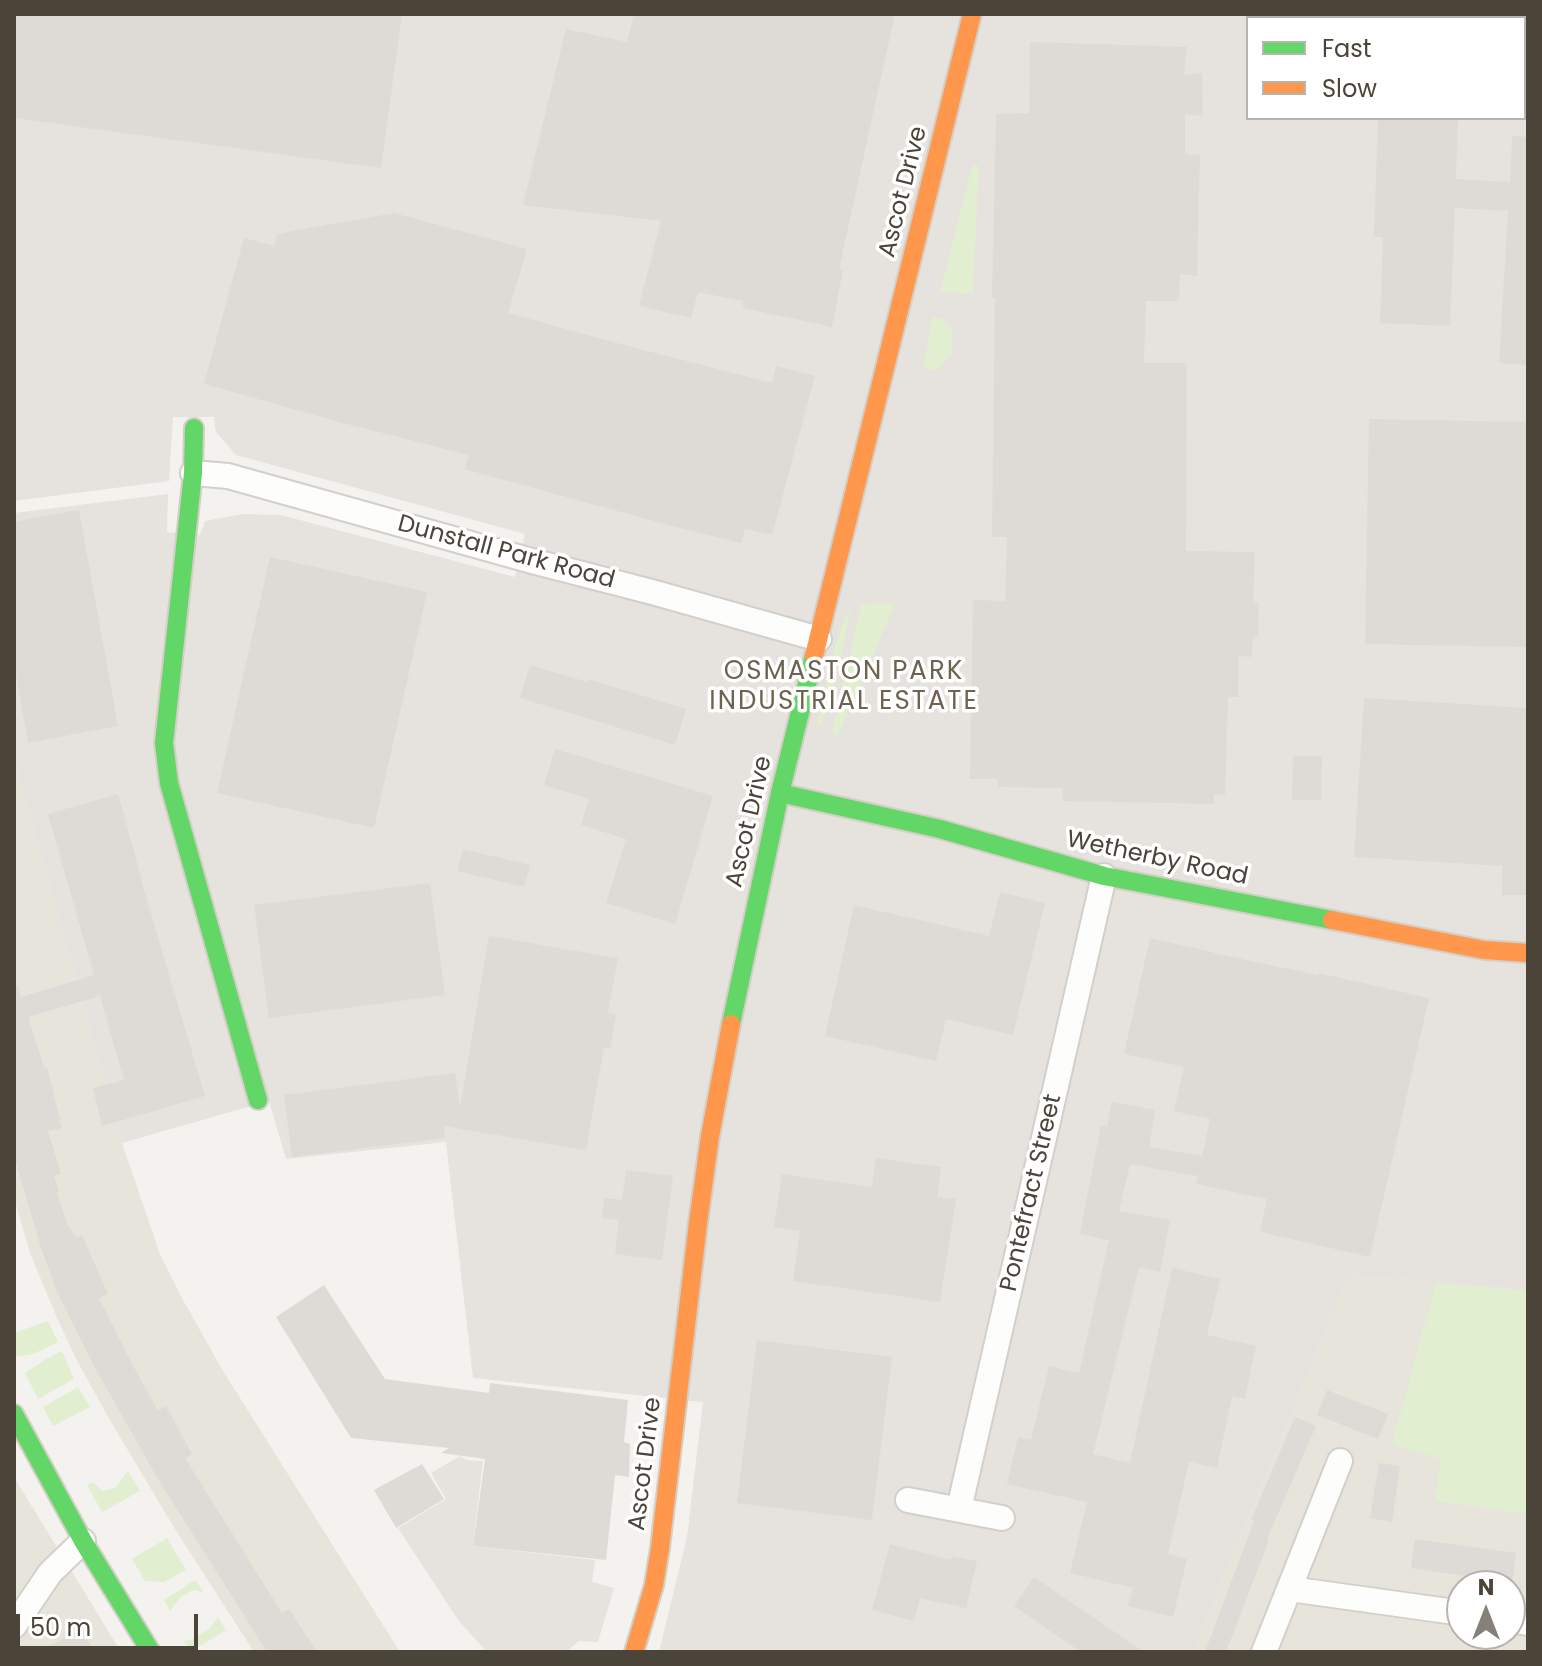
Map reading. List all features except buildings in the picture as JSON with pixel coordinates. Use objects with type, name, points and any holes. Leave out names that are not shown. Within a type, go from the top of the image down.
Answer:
[{"type":"street","name":"Ascot Drive","points":[[634,1652],[654,1585],[663,1531],[710,1136],[737,991],[780,793],[972,14]]},
{"type":"street","points":[[194,428],[193,473],[164,743],[169,783],[258,1100]]},
{"type":"street","name":"Dunstall Park Road","points":[[193,473],[228,476],[819,639]]},
{"type":"street","name":"Wetherby Road","points":[[780,793],[940,829],[1104,876],[1484,950],[1528,953]]},
{"type":"street","name":"Pontefract Street","points":[[959,1509],[1104,876]]},
{"type":"street","points":[[14,1414],[83,1541],[151,1652]]},
{"type":"street","points":[[1264,1652],[1340,1461]]},
{"type":"street","points":[[908,1500],[1002,1518]]},
{"type":"street","points":[[14,1626],[50,1573],[83,1541]]},
{"type":"street","points":[[1290,1589],[1446,1611]]},
{"type":"shaded area","name":"OSMASTON PARK INDUSTRIAL ESTATE","points":[[14,14],[1528,14],[1528,1290],[1349,1275],[1193,1652],[659,1652],[687,1537],[703,1402],[473,1378],[446,1142],[286,1159],[269,1101],[122,1143],[14,761],[14,513],[168,494],[167,532],[200,535],[205,521],[243,514],[281,515],[515,577],[525,534],[236,455],[216,432],[214,417],[173,417],[169,481],[14,501]]},
{"type":"shaded area","points":[[1134,14],[1274,14],[1246,16],[1246,120],[1327,120],[1321,301],[1251,301],[1250,334],[1198,333],[1197,314],[1222,314],[1222,94],[1218,19],[1134,18]]},
{"type":"shaded area","points":[[907,626],[940,627],[939,650],[968,651],[963,793],[1334,812],[1337,893],[1285,878],[922,805],[921,746],[904,740]]},
{"type":"shaded area","points":[[14,761],[122,1143],[160,1254],[223,1371],[400,1652],[254,1652],[173,1526],[107,1415],[57,1318],[30,1253],[14,1198]]},
{"type":"shaded area","points":[[477,881],[703,936],[667,1160],[595,1146],[625,958],[470,932]]},
{"type":"shaded area","points":[[479,1134],[617,1158],[612,1196],[585,1193],[579,1226],[608,1229],[604,1264],[661,1271],[650,1362],[584,1354],[518,1357],[474,1350],[451,1173],[478,1170]]},
{"type":"shaded area","points":[[1349,1275],[1528,1290],[1528,1652],[1193,1652]]},
{"type":"shaded area","points":[[460,1456],[466,1460],[483,1461],[473,1546],[595,1560],[592,1582],[614,1588],[598,1642],[579,1641],[566,1652],[487,1652],[458,1620],[398,1528],[446,1499],[431,1473]]},
{"type":"shaded area","points":[[14,1477],[121,1652],[14,1652]]},
{"type":"green space","points":[[972,166],[979,166],[973,294],[940,292]]},
{"type":"green space","points":[[932,317],[943,319],[952,328],[952,354],[936,371],[923,368]]},
{"type":"green space","points":[[896,603],[837,738],[832,732],[861,604]]},
{"type":"green space","points":[[851,608],[821,726],[817,724],[834,649]]},
{"type":"green space","points":[[1436,1283],[1528,1291],[1528,1514],[1435,1501],[1441,1459],[1392,1444]]},
{"type":"green space","points":[[48,1321],[58,1342],[33,1354],[17,1357],[14,1333]]},
{"type":"green space","points":[[62,1351],[74,1379],[38,1399],[25,1373]]},
{"type":"green space","points":[[78,1387],[90,1407],[53,1426],[43,1407]]},
{"type":"green space","points":[[128,1471],[140,1491],[102,1512],[87,1485],[92,1482],[103,1491],[116,1487]]},
{"type":"green space","points":[[167,1538],[186,1570],[164,1582],[145,1581],[132,1559]]},
{"type":"green space","points":[[195,1580],[204,1593],[189,1592],[170,1611],[164,1600]]},
{"type":"green space","points":[[218,1617],[226,1630],[190,1652],[184,1641],[210,1628]]},
{"type":"traffic: fast","points":[[194,428],[193,473],[164,743],[169,783],[258,1100]]},
{"type":"traffic: fast","points":[[731,1024],[780,793],[814,656]]},
{"type":"traffic: fast","points":[[780,793],[940,829],[1104,876],[1332,920]]},
{"type":"traffic: fast","points":[[14,1414],[83,1541],[151,1652]]},
{"type":"traffic: slow","points":[[814,656],[972,14]]},
{"type":"traffic: slow","points":[[1332,920],[1484,950],[1528,953]]},
{"type":"traffic: slow","points":[[634,1652],[654,1585],[660,1548],[698,1223],[731,1024]]},
{"type":"district","name":"OSMASTON PARK INDUSTRIAL ESTATE","points":[[844,687]]}]
